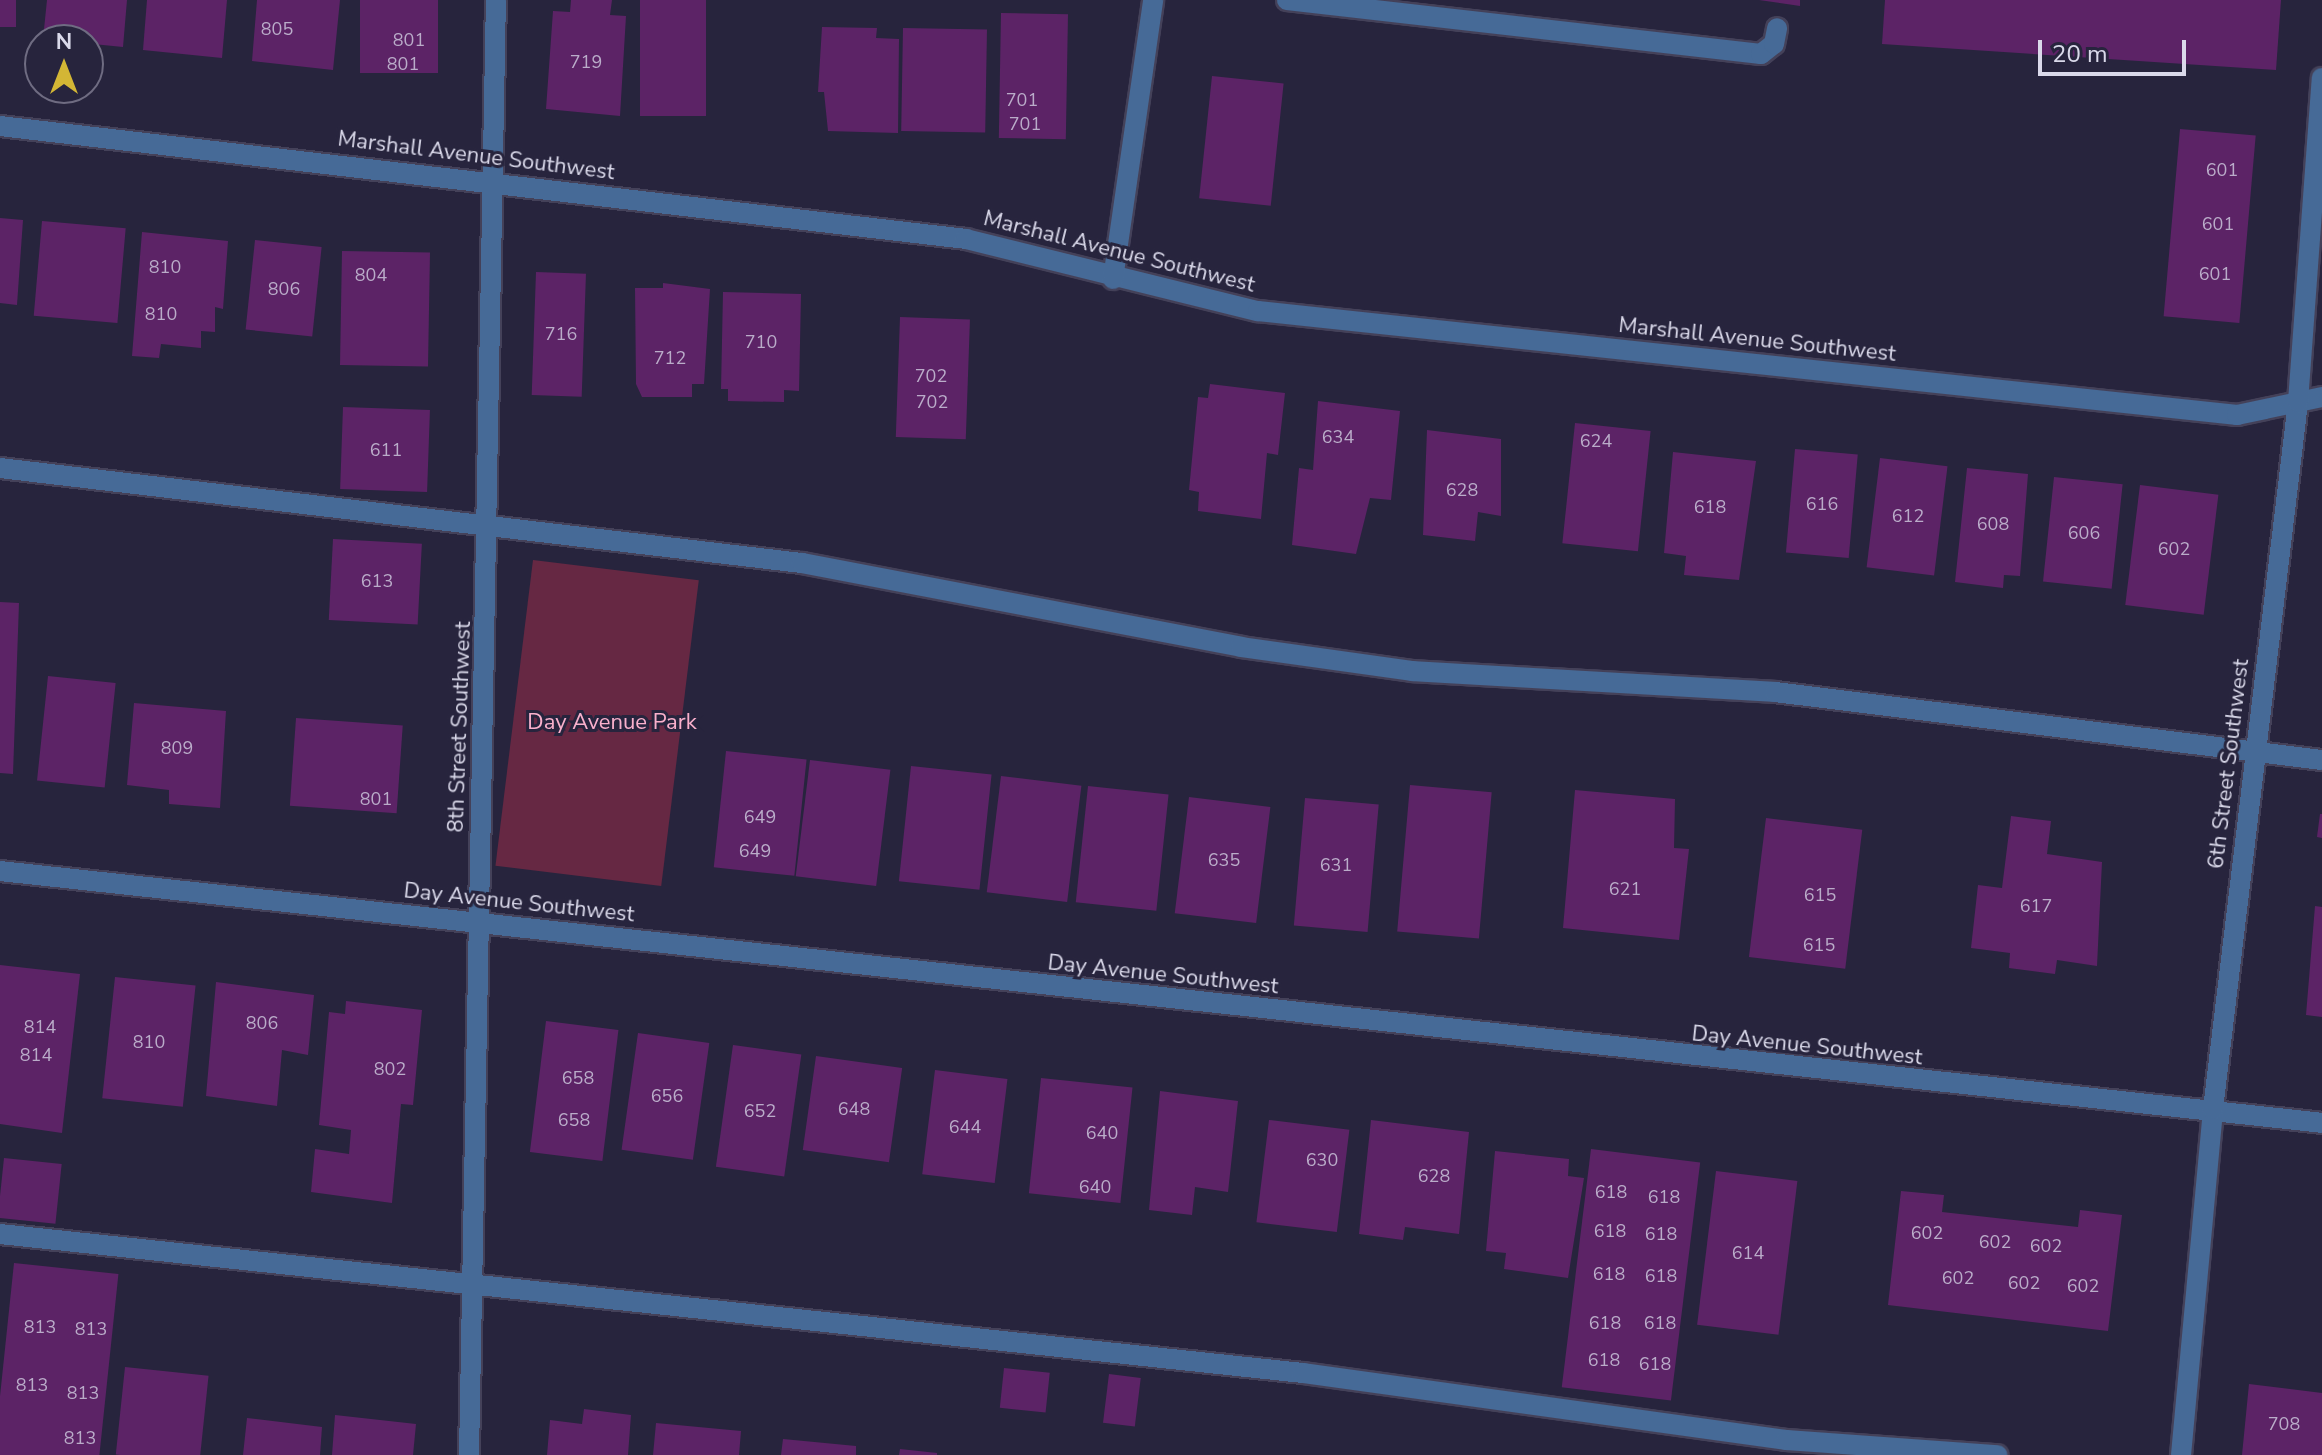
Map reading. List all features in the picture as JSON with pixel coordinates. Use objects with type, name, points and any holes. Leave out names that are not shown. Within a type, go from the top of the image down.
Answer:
[{"type":"street","name":"8th Street Southwest","points":[[469,1455],[491,521],[496,0]]},
{"type":"street","points":[[1113,279],[1153,0]]},
{"type":"street","points":[[1287,0],[1761,54],[1774,44],[1777,28]]},
{"type":"street","name":"6th Street Southwest","points":[[2181,1455],[2213,1109],[2298,402],[2322,78]]},
{"type":"street","name":"Marshall Avenue Southwest","points":[[0,126],[494,181],[966,239],[1113,279],[1258,311],[2237,415],[2322,397]]},
{"type":"street","points":[[0,468],[491,521],[802,563],[1226,644],[1412,671],[1775,692],[2322,760]]},
{"type":"street","name":"Day Avenue Southwest","points":[[0,871],[2322,1123]]},
{"type":"street","points":[[0,1234],[475,1284],[1011,1347],[1303,1373],[1786,1440],[1997,1455]]},
{"type":"green space","name":"Day Avenue Park","points":[[533,560],[699,580],[661,886],[495,866]]},
{"type":"building","points":[[0,0],[16,0],[16,27],[0,27]]},
{"type":"building","points":[[47,0],[127,0],[123,47],[104,45],[104,24],[45,24]]},
{"type":"building","points":[[147,0],[227,0],[222,58],[143,50]]},
{"type":"building","points":[[257,0],[340,0],[333,70],[252,61]]},
{"type":"building","points":[[360,0],[438,0],[438,73],[360,73]]},
{"type":"building","points":[[571,0],[612,0],[610,15],[626,16],[620,116],[546,109],[553,11],[570,12]]},
{"type":"building","points":[[640,0],[706,0],[706,116],[640,116]]},
{"type":"building","points":[[1759,0],[1800,0],[1800,6]]},
{"type":"building","points":[[1885,0],[2281,0],[2276,70],[1882,44]]},
{"type":"building","points":[[1001,13],[1068,14],[1066,139],[999,138]]},
{"type":"building","points":[[822,27],[877,28],[876,38],[899,39],[898,133],[828,131],[824,92],[818,92]]},
{"type":"building","points":[[903,28],[987,29],[985,132],[901,131]]},
{"type":"building","points":[[1212,76],[1284,84],[1271,206],[1199,198]]},
{"type":"building","points":[[2180,129],[2256,136],[2239,323],[2164,316]]},
{"type":"building","points":[[0,218],[23,220],[17,305],[0,303]]},
{"type":"building","points":[[42,221],[126,228],[117,323],[34,316]]},
{"type":"building","points":[[142,232],[228,241],[223,309],[215,307],[215,332],[201,331],[201,348],[161,344],[159,358],[132,356]]},
{"type":"building","points":[[255,240],[322,247],[312,337],[246,330]]},
{"type":"building","points":[[342,251],[430,253],[428,367],[340,365]]},
{"type":"building","points":[[536,272],[586,274],[582,397],[532,395]]},
{"type":"building","points":[[663,283],[710,289],[704,384],[692,384],[692,397],[642,397],[636,384],[635,288],[663,288]]},
{"type":"building","points":[[723,292],[801,294],[799,391],[784,390],[784,402],[728,401],[728,389],[721,389]]},
{"type":"building","points":[[900,317],[970,319],[966,439],[896,437]]},
{"type":"building","points":[[1210,384],[1285,393],[1278,455],[1267,453],[1261,519],[1198,511],[1199,492],[1189,490],[1198,397],[1208,398]]},
{"type":"building","points":[[1318,401],[1400,411],[1391,500],[1370,498],[1356,554],[1292,545],[1299,468],[1313,470]]},
{"type":"building","points":[[343,407],[430,410],[427,492],[340,489]]},
{"type":"building","points":[[1575,423],[1651,431],[1638,551],[1562,543]]},
{"type":"building","points":[[1427,430],[1501,439],[1501,516],[1478,512],[1475,541],[1423,535]]},
{"type":"building","points":[[1795,449],[1858,454],[1849,558],[1786,553]]},
{"type":"building","points":[[1673,452],[1756,461],[1739,580],[1684,575],[1686,556],[1664,553]]},
{"type":"building","points":[[1880,458],[1947,466],[1934,575],[1867,567]]},
{"type":"building","points":[[1967,468],[2028,474],[2020,576],[2004,575],[2003,588],[1955,582]]},
{"type":"building","points":[[2054,477],[2123,484],[2112,589],[2043,581]]},
{"type":"building","points":[[2140,485],[2218,495],[2204,615],[2125,605]]},
{"type":"building","points":[[333,539],[422,544],[418,625],[329,620]]},
{"type":"building","points":[[0,602],[19,603],[13,774],[0,773]]},
{"type":"building","points":[[48,676],[116,683],[105,788],[37,780]]},
{"type":"building","points":[[134,703],[226,711],[220,808],[169,804],[169,790],[127,785]]},
{"type":"building","points":[[296,718],[403,725],[397,813],[290,806]]},
{"type":"building","points":[[726,751],[807,759],[794,876],[714,867]]},
{"type":"building","points":[[810,760],[890,770],[876,886],[796,876]]},
{"type":"building","points":[[911,766],[992,774],[979,890],[899,881]]},
{"type":"building","points":[[1001,776],[1081,786],[1067,902],[987,892]]},
{"type":"building","points":[[1410,785],[1492,792],[1479,939],[1397,931]]},
{"type":"building","points":[[1088,786],[1169,794],[1156,911],[1076,902]]},
{"type":"building","points":[[1575,790],[1675,799],[1674,848],[1689,849],[1679,940],[1563,928]]},
{"type":"building","points":[[1189,797],[1270,807],[1256,923],[1175,913]]},
{"type":"building","points":[[1305,798],[1379,804],[1368,932],[1294,926]]},
{"type":"building","points":[[2322,814],[2322,838],[2317,837]]},
{"type":"building","points":[[2011,816],[2051,821],[2047,854],[2102,862],[2097,966],[2057,960],[2055,974],[2009,968],[2010,953],[1971,948],[1978,885],[2002,888]]},
{"type":"building","points":[[1766,818],[1862,830],[1845,969],[1749,957]]},
{"type":"building","points":[[2315,906],[2322,907],[2322,1017],[2306,1015]]},
{"type":"building","points":[[0,965],[80,974],[62,1133],[0,1124]]},
{"type":"building","points":[[115,977],[196,985],[183,1107],[102,1098]]},
{"type":"building","points":[[216,982],[314,995],[308,1055],[282,1050],[277,1106],[206,1096]]},
{"type":"building","points":[[346,1001],[422,1010],[413,1105],[401,1104],[392,1203],[311,1192],[315,1149],[349,1154],[351,1130],[319,1125],[329,1012],[345,1014]]},
{"type":"building","points":[[546,1021],[618,1030],[602,1161],[530,1152]]},
{"type":"building","points":[[638,1033],[709,1043],[693,1160],[622,1150]]},
{"type":"building","points":[[733,1045],[801,1055],[784,1176],[716,1167]]},
{"type":"building","points":[[816,1056],[902,1068],[889,1162],[803,1150]]},
{"type":"building","points":[[935,1070],[1007,1079],[995,1183],[922,1174]]},
{"type":"building","points":[[1041,1078],[1132,1088],[1120,1203],[1029,1193]]},
{"type":"building","points":[[1160,1091],[1238,1101],[1228,1192],[1195,1187],[1192,1215],[1149,1210]]},
{"type":"building","points":[[1269,1120],[1349,1130],[1337,1232],[1256,1222]]},
{"type":"building","points":[[1371,1120],[1469,1132],[1459,1234],[1405,1227],[1403,1240],[1359,1234]]},
{"type":"building","points":[[1591,1149],[1700,1162],[1671,1401],[1562,1387]]},
{"type":"building","points":[[1495,1151],[1569,1159],[1568,1176],[1584,1178],[1568,1278],[1504,1269],[1506,1253],[1486,1251]]},
{"type":"building","points":[[4,1158],[62,1164],[55,1224],[0,1218]]},
{"type":"building","points":[[1716,1171],[1797,1181],[1778,1335],[1697,1325]]},
{"type":"building","points":[[1901,1191],[1944,1195],[1942,1212],[2078,1227],[2080,1210],[2122,1215],[2108,1331],[1888,1305]]},
{"type":"building","points":[[14,1263],[118,1274],[99,1455],[0,1455],[0,1396]]},
{"type":"building","points":[[125,1367],[209,1376],[200,1455],[116,1455]]},
{"type":"building","points":[[1004,1368],[1050,1373],[1046,1413],[1000,1408]]},
{"type":"building","points":[[1109,1374],[1141,1378],[1135,1427],[1103,1423]]},
{"type":"building","points":[[2249,1384],[2322,1393],[2322,1455],[2242,1455]]},
{"type":"building","points":[[584,1409],[631,1415],[628,1455],[547,1455],[550,1420],[582,1424]]},
{"type":"building","points":[[335,1415],[416,1424],[413,1455],[332,1455]]},
{"type":"building","points":[[247,1418],[322,1427],[320,1455],[243,1455]]},
{"type":"building","points":[[656,1423],[741,1431],[739,1455],[653,1455]]},
{"type":"building","points":[[783,1439],[856,1446],[856,1455],[781,1455]]},
{"type":"building","points":[[900,1449],[937,1453],[937,1455],[899,1455]]}]
